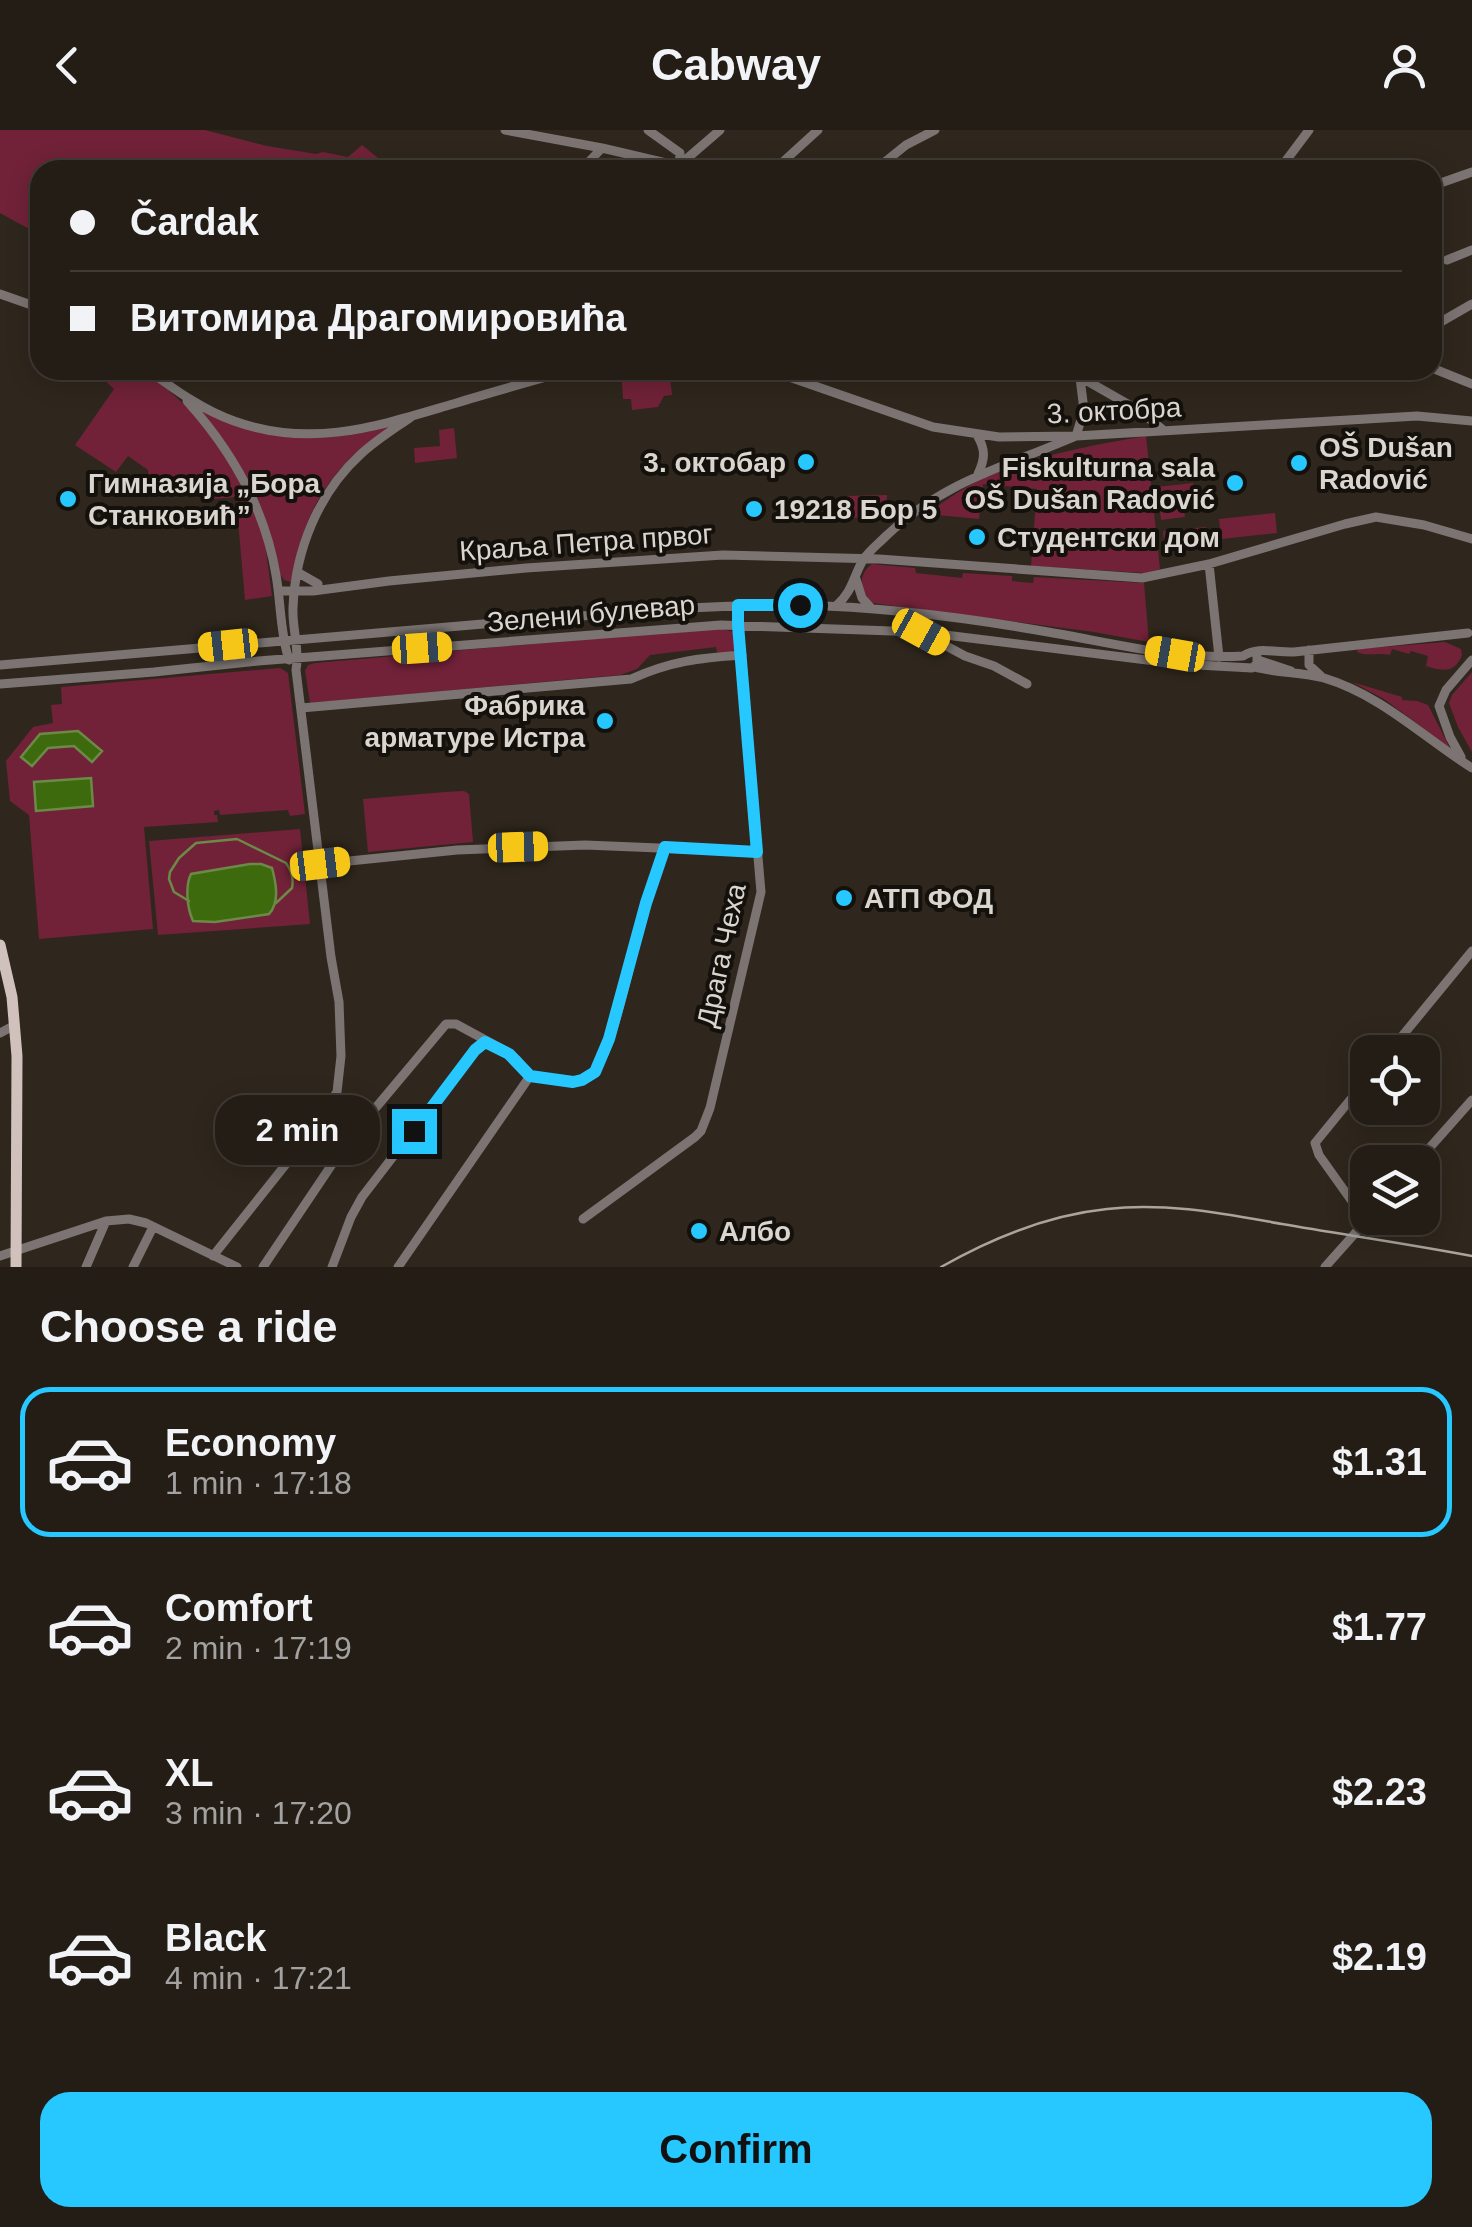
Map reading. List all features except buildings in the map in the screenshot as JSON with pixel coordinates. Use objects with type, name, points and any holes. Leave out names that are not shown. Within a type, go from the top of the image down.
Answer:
[{"type":"main road","points":[[0,945],[15,1025],[16,1267]]},
{"type":"street","points":[[505,130],[646,160]]},
{"type":"street","points":[[648,130],[680,153],[678,160]]},
{"type":"street","points":[[685,160],[720,130]]},
{"type":"street","points":[[785,160],[818,130]]},
{"type":"street","points":[[887,160],[935,130]]},
{"type":"street","points":[[1287,160],[1309,130]]},
{"type":"street","points":[[590,160],[602,148]]},
{"type":"street","points":[[1442,182],[1472,172]]},
{"type":"street","points":[[1447,260],[1472,250]]},
{"type":"street","points":[[0,294],[30,304]]},
{"type":"street","points":[[1442,321],[1472,304]]},
{"type":"street","points":[[1442,372],[1472,384]]},
{"type":"street","points":[[162,380],[222,416],[265,430],[320,434],[365,430],[537,380]]},
{"type":"street","name":"3. октобра","points":[[798,380],[934,427],[1022,438],[1418,416],[1472,420]]},
{"type":"street","points":[[836,606],[856,579],[863,559],[934,498],[978,474],[1076,436],[1084,410],[1080,380]]},
{"type":"street","points":[[1084,380],[1138,410],[1162,429]]},
{"type":"street","points":[[179,392],[214,433],[243,478],[268,542],[284,640],[296,670],[339,1002],[341,1056],[337,1092],[298,1149],[213,1256]]},
{"type":"street","points":[[293,658],[297,572],[314,517],[360,455],[411,417]]},
{"type":"street","points":[[976,435],[984,449],[978,474]]},
{"type":"street","name":"Краља Петра првог","points":[[279,591],[713,555],[895,560],[1154,577],[1376,517],[1472,539]]},
{"type":"street","points":[[886,536],[895,560]]},
{"type":"street","points":[[1209,564],[1220,657]]},
{"type":"street","points":[[297,572],[318,584]]},
{"type":"street","points":[[856,579],[862,598],[872,609]]},
{"type":"street","name":"Краља Петра првог","points":[[296,590],[318,584],[351,585]]},
{"type":"street","name":"Зелени булевар","points":[[0,665],[738,605],[872,609],[1023,628],[1175,654],[1251,660]]},
{"type":"street","name":"Драга Чеха","points":[[583,1219],[701,1131],[710,1108],[762,892],[738,605]]},
{"type":"street","points":[[293,618],[310,633],[322,637]]},
{"type":"street","points":[[266,641],[281,620]]},
{"type":"street","name":"Зелени булевар","points":[[0,684],[738,625],[921,632],[1179,664],[1471,637]]},
{"type":"street","points":[[921,632],[1026,684]]},
{"type":"street","points":[[965,656],[960,650],[968,637]]},
{"type":"street","points":[[1468,766],[1450,737],[1439,706],[1446,690],[1471,661],[1471,637]]},
{"type":"street","points":[[1309,650],[1309,665],[1323,678]]},
{"type":"street","points":[[301,708],[631,679],[678,661],[742,655]]},
{"type":"street","points":[[1251,660],[1283,673],[1323,678],[1374,699],[1468,766]]},
{"type":"street","points":[[320,864],[498,848],[584,845],[757,852]]},
{"type":"street","points":[[263,1267],[347,1142],[446,1024],[456,1024],[509,1054],[530,1076],[573,1082],[589,1076],[598,1067],[665,847]]},
{"type":"street","points":[[1403,1035],[1472,951]]},
{"type":"street","points":[[0,1033],[15,1025]]},
{"type":"street","points":[[332,1267],[362,1197],[485,1042]]},
{"type":"street","points":[[398,1267],[530,1076]]},
{"type":"street","points":[[1350,1100],[1315,1143],[1319,1155],[1350,1197]]},
{"type":"street","points":[[1432,1145],[1472,1100]]},
{"type":"street","points":[[0,1256],[119,1219],[138,1220],[237,1267]]},
{"type":"street","points":[[86,1267],[106,1222]]},
{"type":"street","points":[[133,1267],[153,1227]]},
{"type":"street","points":[[1325,1267],[1354,1235]]},
{"type":"shaded area","points":[[0,130],[205,130],[316,154],[348,157],[362,145],[381,160],[30,160],[30,230],[0,213]]},
{"type":"shaded area","points":[[104,380],[157,380],[196,415],[241,480],[254,509],[265,543],[272,596],[245,600],[236,497],[202,500],[199,480],[149,484],[148,470],[128,456],[116,472],[75,445],[114,389]]},
{"type":"shaded area","points":[[670,380],[672,395],[664,396],[658,407],[632,410],[631,399],[623,399],[622,382]]},
{"type":"shaded area","points":[[200,409],[248,428],[294,437],[340,436],[391,426],[347,461],[322,493],[302,536],[291,582],[280,574],[267,527],[240,467]]},
{"type":"shaded area","points":[[454,428],[457,458],[415,463],[414,448],[440,446],[439,430]]},
{"type":"shaded area","points":[[1146,436],[1160,569],[1145,573],[1031,566],[1037,489],[983,484],[979,519],[926,514],[972,484],[1014,467],[1079,448]]},
{"type":"shaded area","points":[[1193,483],[1195,500],[1183,502],[1185,517],[1161,520],[1157,487]]},
{"type":"shaded area","points":[[887,495],[887,517],[848,518],[847,496]]},
{"type":"shaded area","points":[[1275,513],[1277,533],[1221,539],[1219,519]]},
{"type":"shaded area","points":[[1206,527],[1208,547],[1165,552],[1163,531]]},
{"type":"shaded area","points":[[872,564],[962,578],[963,573],[1012,576],[1012,581],[1033,583],[1034,577],[1144,583],[1149,642],[872,603],[862,583]]},
{"type":"shaded area","points":[[717,628],[734,632],[735,649],[731,652],[717,652],[716,647],[650,655],[637,669],[620,675],[310,703],[305,671],[315,663]]},
{"type":"shaded area","points":[[1445,642],[1461,649],[1462,655],[1447,670],[1426,666],[1428,656],[1411,651],[1409,654],[1392,649],[1390,655],[1357,652],[1358,649]]},
{"type":"shaded area","points":[[280,668],[288,673],[305,814],[290,816],[288,810],[220,815],[219,810],[214,811],[218,822],[144,827],[153,929],[39,939],[29,815],[10,801],[6,761],[33,727],[53,723],[51,705],[62,704],[61,687]]},
{"type":"shaded area","points":[[1472,672],[1472,752],[1449,703]]},
{"type":"shaded area","points":[[1352,682],[1428,705],[1450,748],[1384,699]]},
{"type":"shaded area","points":[[78,731],[102,751],[92,762],[74,746],[48,748],[32,766],[21,757],[40,734]]},
{"type":"shaded area","points":[[91,778],[93,806],[36,811],[34,782]]},
{"type":"shaded area","points":[[464,791],[469,794],[473,842],[368,852],[363,799]]},
{"type":"shaded area","points":[[300,829],[310,924],[158,935],[149,841]]},
{"type":"shaded area","points":[[250,864],[272,868],[276,898],[269,914],[215,922],[193,921],[187,897],[191,874]]},
{"type":"waterway","points":[[189,901],[174,892],[169,879],[179,858],[196,843],[237,839],[288,866],[292,888],[276,903]]},
{"type":"railway","points":[[941,1267],[1000,1237],[1042,1222],[1129,1207],[1217,1213],[1472,1256]]},
{"type":"place","name":"3. октобар","points":[[806,462]]},
{"type":"place","name":"OŠ Dušan Radović","points":[[1299,463]]},
{"type":"place","name":"Fiskulturna sala OŠ Dušan Radović","points":[[1235,483]]},
{"type":"place","name":"Гимназија „Бора Станковић”","points":[[68,499]]},
{"type":"place","name":"19218 Бор 5","points":[[754,509]]},
{"type":"place","name":"Студентски дом","points":[[977,537]]},
{"type":"place","name":"Фабрика арматуре Истра","points":[[605,721]]},
{"type":"place","name":"АТП ФОД","points":[[844,898]]},
{"type":"place","name":"Албо","points":[[699,1231]]},
{"type":"route","points":[[414,1131],[485,1042],[517,1060],[530,1076],[573,1082],[595,1072],[609,1039],[665,847],[757,852],[738,605],[800,605]]}]
